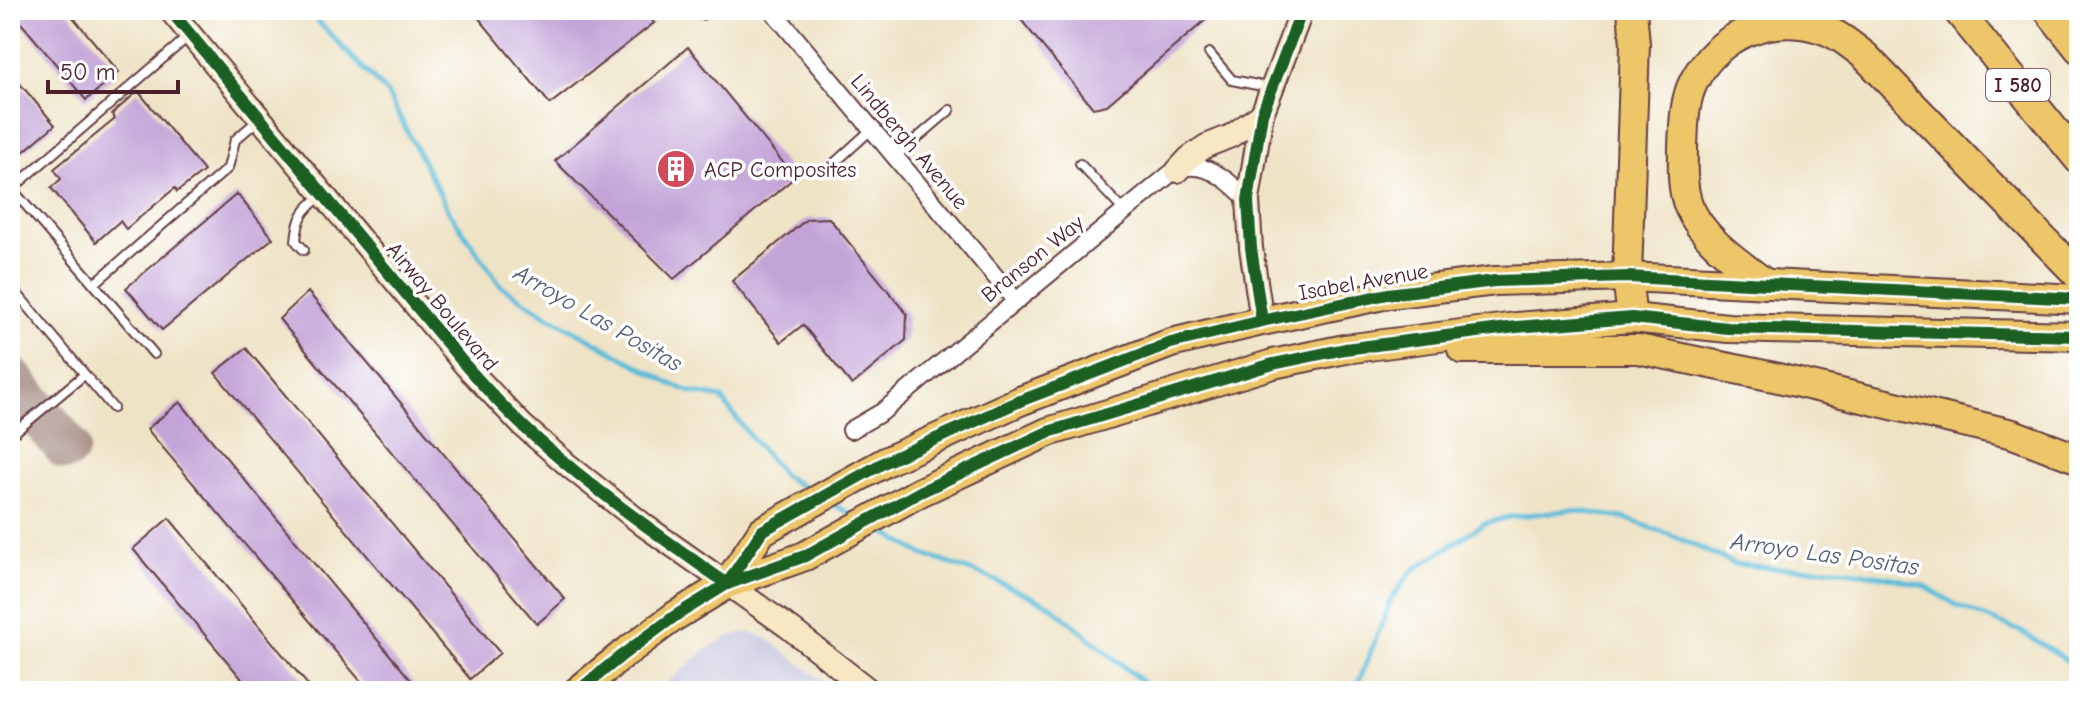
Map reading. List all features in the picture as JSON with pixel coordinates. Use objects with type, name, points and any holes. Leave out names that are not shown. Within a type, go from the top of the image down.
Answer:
[{"type":"highway","points":[[1632,10],[1635,44],[1627,277],[1632,318]]},
{"type":"highway","name":"I 580","points":[[1957,10],[2079,160]]},
{"type":"highway","points":[[2048,10],[2079,49]]},
{"type":"highway","points":[[1766,284],[1718,247],[1701,228],[1689,206],[1682,182],[1686,106],[1693,82],[1725,44],[1744,32],[1792,22],[1832,33],[1865,56],[2079,276]]},
{"type":"highway","name":"Isabel Avenue","points":[[727,584],[762,531],[887,461],[1020,401],[1159,348],[1262,321],[1388,294],[1495,281],[1627,277],[2079,299]]},
{"type":"highway","name":"Isabel Avenue","points":[[578,691],[675,616],[727,584],[805,556],[920,492],[1048,432],[1273,364],[1345,349],[1516,327],[1632,318],[1728,328],[2072,336]]},
{"type":"highway","points":[[1402,342],[1423,349],[1638,349],[1774,377],[1999,431],[2079,459]]},
{"type":"main road","name":"Airway Boulevard","points":[[170,10],[466,366],[514,417],[569,466],[634,517],[787,626],[870,691]]},
{"type":"main road","points":[[1262,321],[1251,248],[1248,200],[1262,114],[1302,10]]},
{"type":"main road","points":[[1177,171],[1206,146],[1231,136],[1262,114]]},
{"type":"street","name":"Lindbergh Avenue","points":[[772,10],[1015,300]]},
{"type":"street","points":[[1177,171],[1186,167],[1204,168],[1228,180],[1248,200]]},
{"type":"street","name":"Branson Way","points":[[851,430],[882,412],[1015,300],[1177,171]]},
{"type":"lane","points":[[154,354],[12,189],[191,35]]},
{"type":"lane","points":[[1209,53],[1232,80],[1272,88]]},
{"type":"lane","points":[[895,157],[950,110]]},
{"type":"lane","points":[[94,284],[228,168],[235,140],[260,118]]},
{"type":"lane","points":[[829,168],[872,129]]},
{"type":"lane","points":[[1080,164],[1124,211]]},
{"type":"lane","points":[[304,250],[296,241],[298,222],[307,207],[323,194]]},
{"type":"lane","points":[[10,285],[113,408]]},
{"type":"lane","points":[[10,436],[84,375]]},
{"type":"shaded area","points":[[749,632],[766,638],[836,691],[657,691],[707,649],[730,636]]},
{"type":"building","points":[[10,10],[67,10],[119,72],[86,100]]},
{"type":"building","points":[[472,10],[644,10],[654,23],[550,104]]},
{"type":"building","points":[[1013,10],[1217,10],[1107,105],[1093,108]]},
{"type":"building","name":"ACP Composites","points":[[688,47],[795,177],[674,279],[555,161]]},
{"type":"building","points":[[10,72],[55,125],[23,152],[10,136]]},
{"type":"building","points":[[138,91],[204,171],[177,192],[175,188],[126,229],[120,221],[96,242],[51,188],[61,179],[54,169],[115,119],[112,114]]},
{"type":"building","points":[[237,194],[273,238],[162,330],[126,288]]},
{"type":"building","points":[[829,218],[907,314],[906,340],[852,385],[803,325],[781,342],[732,281],[807,219]]},
{"type":"building","points":[[308,292],[565,599],[537,624],[279,319]]},
{"type":"building","points":[[246,348],[500,653],[470,679],[215,373]]},
{"type":"building","points":[[180,402],[420,691],[369,691],[147,429]]},
{"type":"building","points":[[169,518],[313,691],[252,691],[133,549]]},
{"type":"waterway","name":"Arroyo Las Positas","points":[[307,10],[387,93],[450,213],[501,286],[673,385],[721,398],[784,476],[810,491]]},
{"type":"waterway","name":"Arroyo Las Positas","points":[[833,504],[856,517]]},
{"type":"waterway","name":"Arroyo Las Positas","points":[[1355,691],[1392,598],[1412,571],[1483,524],[1509,517],[1572,510],[1624,518],[1735,564],[1837,569],[1924,586],[1960,607],[2020,631],[2079,670]]},
{"type":"waterway","name":"Arroyo Las Positas","points":[[875,527],[924,555],[983,575],[1050,605],[1153,691]]},
{"type":"taxiway","points":[[10,379],[67,447]]},
{"type":"cycle path","points":[[170,10],[499,403],[581,476],[727,584]]},
{"type":"cycle path","points":[[1262,321],[1251,248],[1248,200],[1262,114],[1302,10]]},
{"type":"cycle path","points":[[727,584],[762,531],[887,461],[1020,401],[1171,343],[1388,294],[1495,281],[1627,277],[2079,299]]},
{"type":"cycle path","points":[[578,691],[675,616],[727,584],[805,556],[920,492],[1048,432],[1273,364],[1345,349],[1516,327],[1632,318],[1728,328],[2079,336]]},
{"type":"place","name":"ACP Composites","points":[[676,169]]}]
